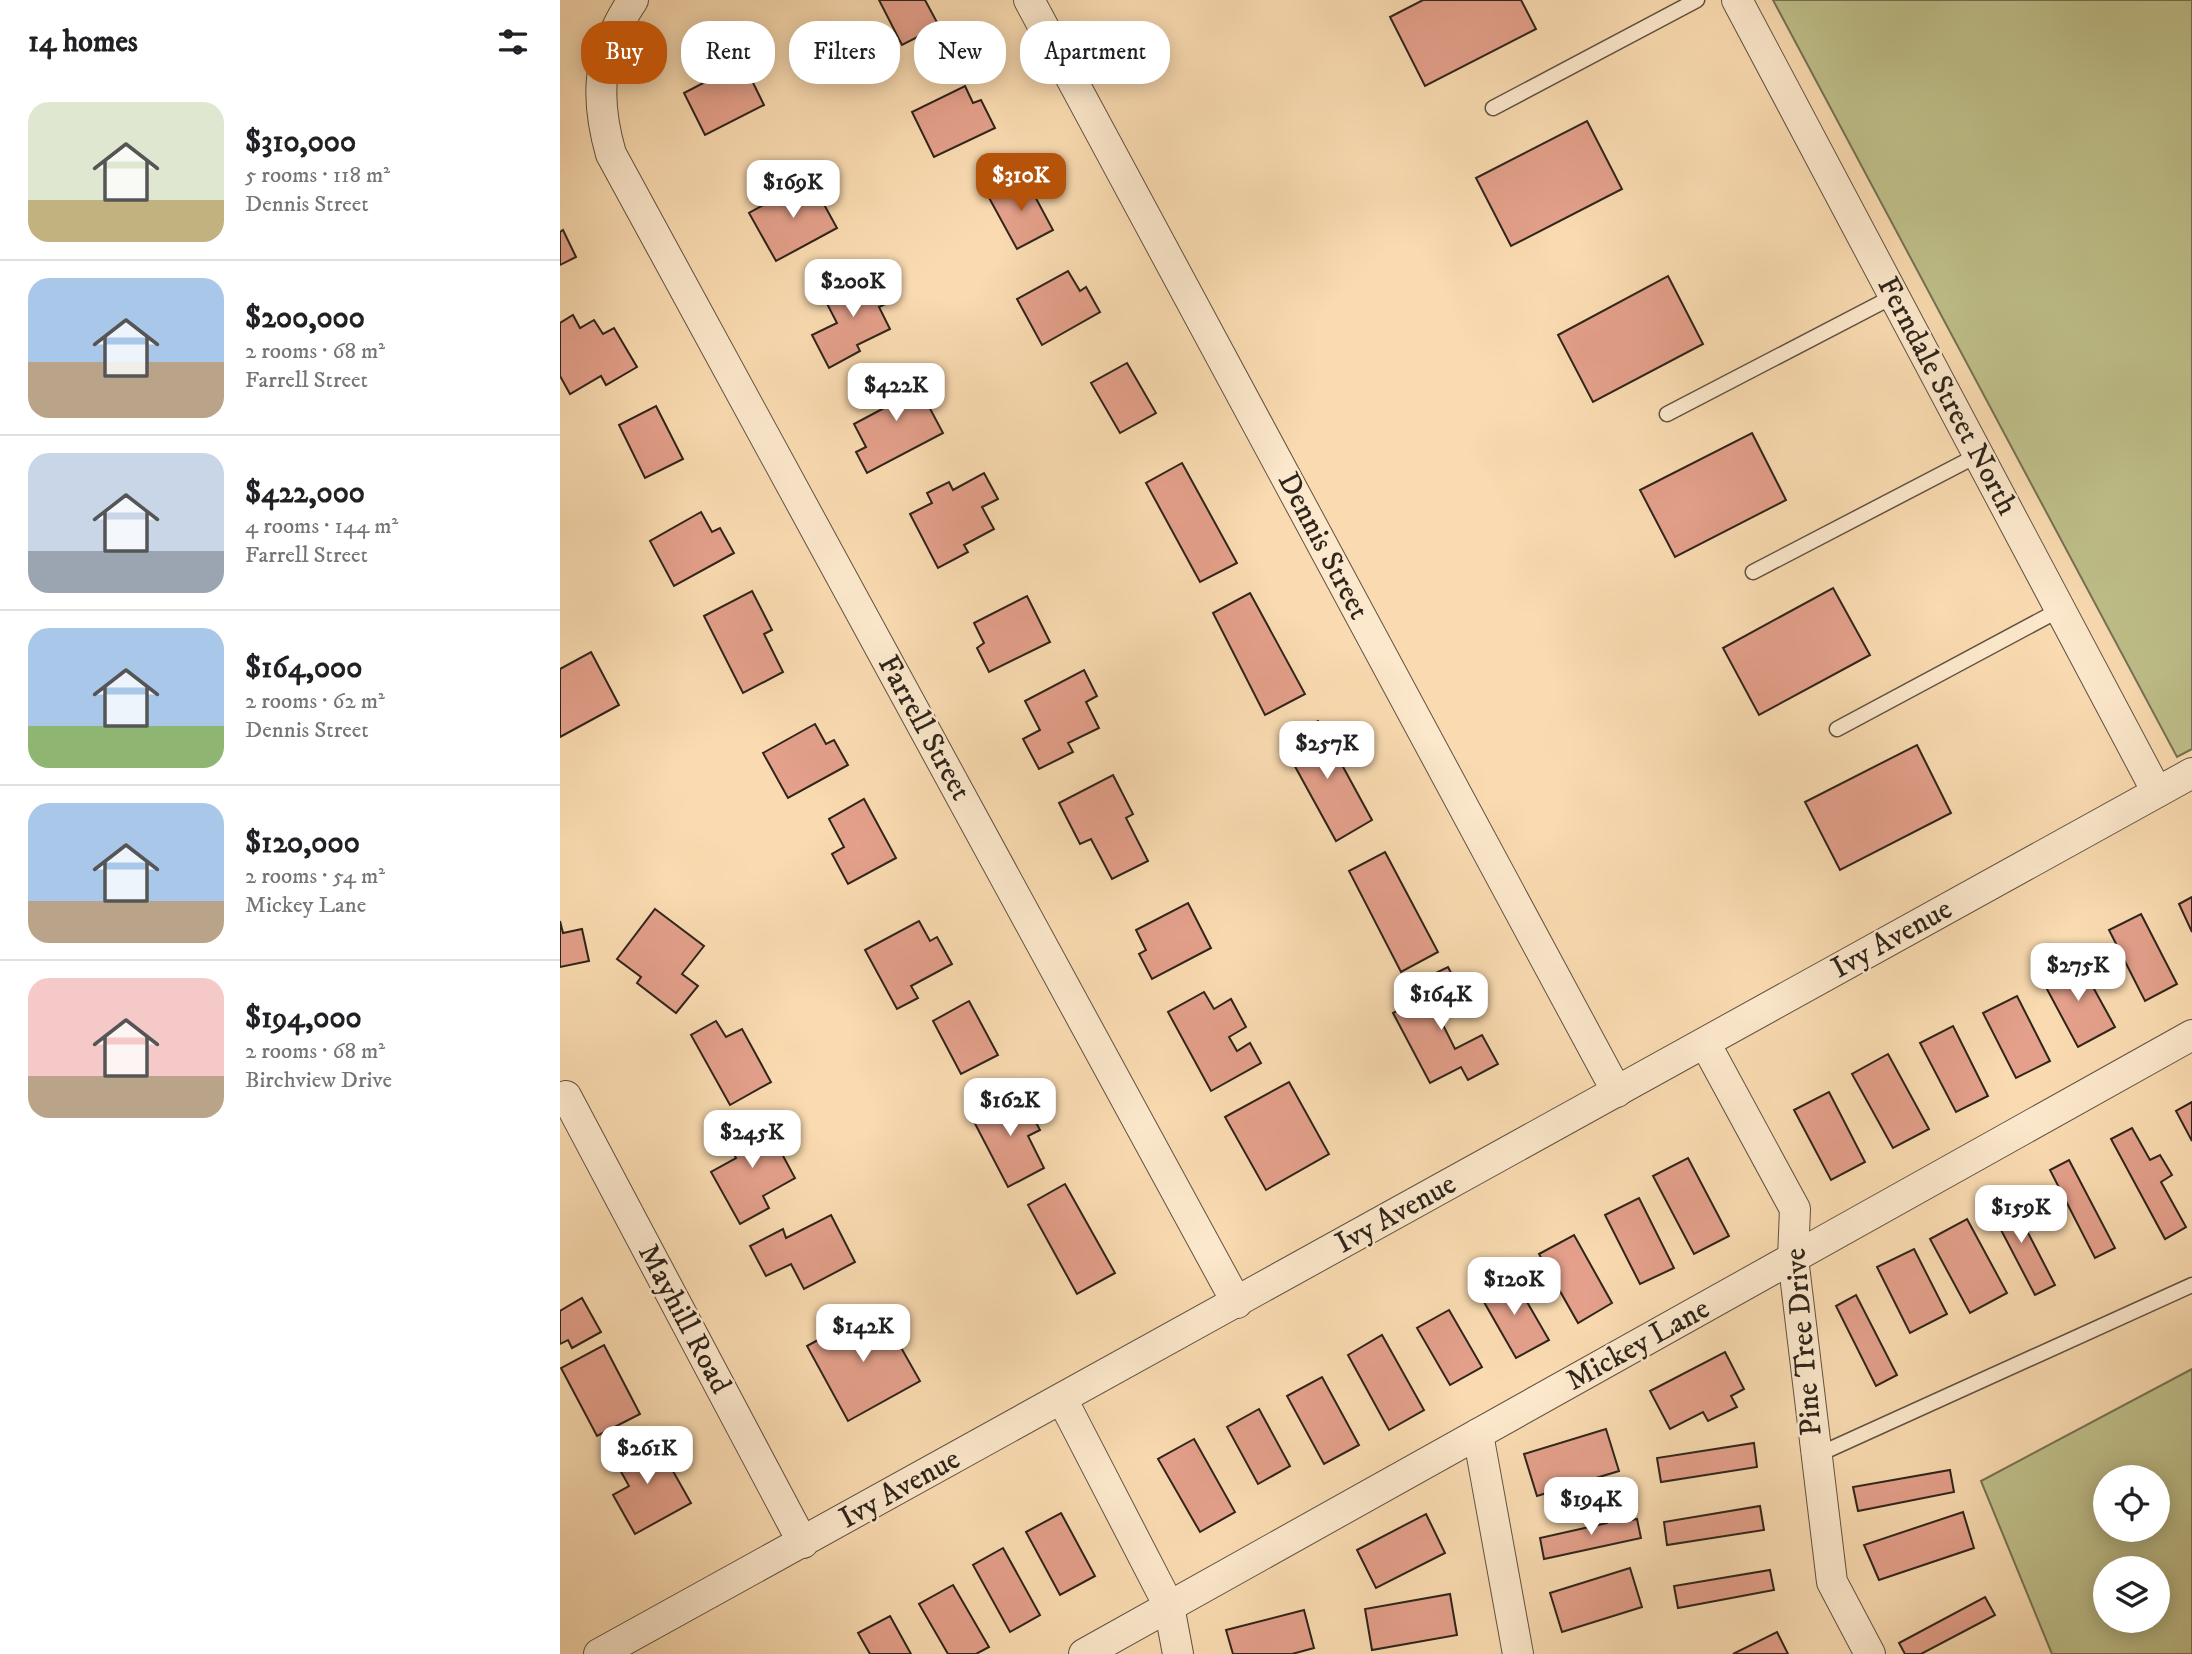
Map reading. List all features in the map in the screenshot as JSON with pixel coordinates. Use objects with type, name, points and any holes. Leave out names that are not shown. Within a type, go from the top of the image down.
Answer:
[{"type":"street","name":"Farrell Street","points":[[633,0],[618,22],[606,54],[600,85],[602,121],[611,154],[1237,1303]]},
{"type":"street","name":"Dennis Street","points":[[1029,0],[1617,1092]]},
{"type":"street","name":"Ferndale Street North","points":[[1737,0],[2157,792]]},
{"type":"street","name":"Ivy Avenue","points":[[599,1654],[2192,773]]},
{"type":"street","name":"Mickey Lane","points":[[1084,1654],[2192,1035]]},
{"type":"street","name":"Pine Tree Drive","points":[[1705,1043],[1795,1209],[1793,1258],[1832,1581],[1870,1654]]},
{"type":"street","name":"Mayhill Road","points":[[566,1096],[803,1543]]},
{"type":"street","points":[[1062,1399],[1169,1606],[1178,1654]]},
{"type":"street","points":[[1478,1434],[1518,1654]]},
{"type":"lane","points":[[1493,107],[1697,0]]},
{"type":"lane","points":[[1667,414],[1894,296]]},
{"type":"lane","points":[[1753,572],[1979,455]]},
{"type":"lane","points":[[1837,729],[2061,610]]},
{"type":"lane","points":[[1815,1456],[2192,1285]]},
{"type":"green space","points":[[1773,0],[2192,0],[2192,749],[2177,757]]},
{"type":"green space","points":[[2192,1369],[2192,1654],[2052,1654],[1981,1481]]},
{"type":"building","points":[[879,0],[925,0],[936,21],[914,21],[914,39],[902,45],[900,21],[890,21]]},
{"type":"building","points":[[1423,0],[1521,0],[1536,29],[1425,86],[1390,17]]},
{"type":"building","points":[[701,84],[754,84],[764,105],[705,135],[684,93]]},
{"type":"building","points":[[965,86],[973,103],[981,100],[995,128],[934,157],[912,112]]},
{"type":"building","points":[[1587,121],[1622,189],[1511,246],[1476,178]]},
{"type":"building","points":[[1024,176],[1053,230],[1017,249],[988,196]]},
{"type":"building","points":[[810,179],[837,228],[776,261],[749,213]]},
{"type":"building","points":[[563,230],[576,257],[560,265],[560,232]]},
{"type":"building","points":[[1068,271],[1080,291],[1086,287],[1100,312],[1042,345],[1017,299]]},
{"type":"building","points":[[862,276],[867,285],[881,278],[892,301],[879,307],[890,329],[857,345],[860,351],[829,368],[812,335],[837,323],[823,296]]},
{"type":"building","points":[[1668,276],[1703,344],[1593,402],[1558,335]]},
{"type":"building","points":[[573,315],[580,328],[594,320],[603,334],[614,328],[637,367],[606,385],[601,376],[570,394],[560,376],[560,323]]},
{"type":"building","points":[[1127,363],[1156,413],[1120,433],[1091,383]]},
{"type":"building","points":[[897,369],[908,389],[917,384],[943,433],[867,473],[856,452],[866,447],[854,424],[886,407],[872,382]]},
{"type":"building","points":[[656,406],[683,459],[645,478],[619,425]]},
{"type":"building","points":[[1752,433],[1786,500],[1675,557],[1640,490]]},
{"type":"building","points":[[1182,463],[1237,563],[1200,582],[1146,483]]},
{"type":"building","points":[[984,473],[998,499],[982,507],[994,529],[964,545],[968,552],[938,568],[910,514],[932,503],[927,493],[949,482],[953,490]]},
{"type":"building","points":[[701,512],[712,532],[720,528],[734,553],[674,586],[650,541]]},
{"type":"building","points":[[1833,588],[1870,655],[1759,715],[1723,648]]},
{"type":"building","points":[[752,591],[772,630],[764,634],[783,672],[743,693],[704,616]]},
{"type":"building","points":[[1250,593],[1305,694],[1265,715],[1213,613]]},
{"type":"building","points":[[1027,596],[1050,642],[989,672],[977,648],[984,643],[974,623]]},
{"type":"building","points":[[591,652],[619,705],[560,737],[560,669]]},
{"type":"building","points":[[1084,670],[1097,696],[1086,702],[1099,728],[1068,743],[1073,752],[1039,769],[1023,739],[1040,730],[1025,701]]},
{"type":"building","points":[[1318,721],[1372,820],[1336,841],[1281,741]]},
{"type":"building","points":[[815,724],[826,744],[834,740],[848,765],[788,798],[763,753]]},
{"type":"building","points":[[1917,745],[1951,813],[1840,870],[1805,802]]},
{"type":"building","points":[[1113,775],[1133,814],[1126,818],[1148,861],[1112,879],[1091,839],[1080,844],[1059,803]]},
{"type":"building","points":[[864,799],[896,858],[848,884],[832,854],[844,847],[829,819]]},
{"type":"building","points":[[1385,852],[1438,952],[1401,972],[1349,871]]},
{"type":"building","points":[[2192,897],[2192,932],[2179,904]]},
{"type":"building","points":[[1188,903],[1211,948],[1152,979],[1139,954],[1146,950],[1136,930]]},
{"type":"building","points":[[655,909],[704,946],[682,974],[698,986],[676,1013],[637,983],[641,977],[617,959]]},
{"type":"building","points":[[2141,914],[2177,984],[2145,1001],[2109,930]]},
{"type":"building","points":[[560,921],[563,933],[582,929],[589,961],[560,967]]},
{"type":"building","points":[[919,921],[930,941],[937,937],[952,964],[911,986],[918,998],[897,1009],[865,950]]},
{"type":"building","points":[[2077,958],[2115,1027],[2078,1047],[2041,978]]},
{"type":"building","points":[[1448,967],[1463,996],[1436,1011],[1455,1049],[1482,1035],[1498,1064],[1468,1080],[1461,1067],[1430,1083],[1393,1013],[1424,997],[1417,982]]},
{"type":"building","points":[[1204,992],[1214,1009],[1231,999],[1246,1027],[1229,1037],[1237,1051],[1250,1043],[1261,1063],[1211,1091],[1168,1012]]},
{"type":"building","points":[[2017,996],[2050,1061],[2016,1078],[1983,1013]]},
{"type":"building","points":[[969,1001],[998,1055],[961,1074],[933,1021]]},
{"type":"building","points":[[716,1021],[726,1037],[742,1029],[771,1082],[730,1105],[691,1035]]},
{"type":"building","points":[[1953,1026],[1988,1096],[1956,1112],[1920,1043]]},
{"type":"building","points":[[1888,1054],[1929,1129],[1893,1148],[1852,1074]]},
{"type":"building","points":[[1289,1082],[1329,1154],[1266,1190],[1225,1117]]},
{"type":"building","points":[[1019,1091],[1040,1130],[1028,1136],[1044,1168],[1008,1187],[971,1116]]},
{"type":"building","points":[[1829,1092],[1865,1162],[1831,1180],[1794,1110]]},
{"type":"building","points":[[2192,1102],[2192,1141],[2176,1111]]},
{"type":"building","points":[[762,1117],[795,1178],[763,1196],[769,1208],[740,1224],[711,1172],[736,1158],[725,1137]]},
{"type":"building","points":[[2132,1128],[2150,1160],[2160,1155],[2172,1175],[2161,1182],[2186,1227],[2165,1239],[2111,1139]]},
{"type":"building","points":[[1688,1158],[1729,1236],[1694,1254],[1653,1176]]},
{"type":"building","points":[[2069,1160],[2115,1248],[2095,1258],[2050,1170]]},
{"type":"building","points":[[1065,1184],[1115,1273],[1077,1294],[1028,1205]]},
{"type":"building","points":[[2008,1194],[2055,1285],[2035,1295],[1988,1205]]},
{"type":"building","points":[[1639,1198],[1674,1268],[1640,1284],[1605,1215]]},
{"type":"building","points":[[831,1215],[855,1262],[804,1289],[791,1264],[766,1276],[750,1246],[783,1229],[786,1238]]},
{"type":"building","points":[[1967,1219],[2007,1293],[1970,1313],[1930,1239]]},
{"type":"building","points":[[1574,1235],[1612,1303],[1578,1323],[1539,1254]]},
{"type":"building","points":[[1914,1249],[1947,1314],[1910,1333],[1877,1267]]},
{"type":"building","points":[[1512,1276],[1549,1340],[1516,1358],[1480,1295]]},
{"type":"building","points":[[1856,1295],[1897,1375],[1876,1386],[1836,1306]]},
{"type":"building","points":[[582,1298],[601,1332],[572,1348],[568,1340],[560,1344],[560,1311]]},
{"type":"building","points":[[878,1307],[920,1381],[848,1421],[807,1346]]},
{"type":"building","points":[[1449,1310],[1482,1367],[1450,1385],[1417,1328]]},
{"type":"building","points":[[1382,1335],[1424,1410],[1389,1430],[1348,1355]]},
{"type":"building","points":[[604,1345],[640,1414],[597,1436],[561,1368]]},
{"type":"building","points":[[1725,1352],[1744,1389],[1731,1396],[1737,1407],[1708,1421],[1703,1412],[1670,1429],[1650,1391]]},
{"type":"building","points":[[1322,1377],[1359,1445],[1324,1464],[1287,1396]]},
{"type":"building","points":[[1259,1409],[1290,1466],[1258,1484],[1227,1427]]},
{"type":"building","points":[[1606,1429],[1619,1471],[1537,1496],[1524,1454]]},
{"type":"building","points":[[645,1434],[663,1467],[669,1464],[691,1503],[635,1534],[613,1495],[629,1486],[610,1452]]},
{"type":"building","points":[[1194,1439],[1235,1512],[1200,1532],[1158,1459]]},
{"type":"building","points":[[1754,1443],[1757,1467],[1661,1482],[1657,1458]]},
{"type":"building","points":[[1950,1470],[1954,1492],[1858,1511],[1853,1487]]},
{"type":"building","points":[[1760,1506],[1764,1530],[1667,1545],[1664,1522]]},
{"type":"building","points":[[1963,1512],[1974,1548],[1879,1580],[1864,1545]]},
{"type":"building","points":[[1061,1513],[1095,1576],[1060,1595],[1026,1532]]},
{"type":"building","points":[[1619,1513],[1621,1522],[1637,1519],[1641,1538],[1544,1559],[1540,1538],[1607,1523],[1606,1516]]},
{"type":"building","points":[[1426,1514],[1445,1553],[1376,1588],[1357,1550]]},
{"type":"building","points":[[1003,1548],[1040,1615],[1010,1632],[973,1565]]},
{"type":"building","points":[[1630,1568],[1642,1607],[1562,1632],[1550,1593]]},
{"type":"building","points":[[1770,1570],[1774,1590],[1678,1608],[1674,1586]]},
{"type":"building","points":[[953,1585],[989,1647],[976,1654],[948,1654],[919,1604]]},
{"type":"building","points":[[1450,1594],[1457,1635],[1372,1650],[1365,1609]]},
{"type":"building","points":[[1985,1597],[1995,1615],[1921,1654],[1905,1654],[1899,1643]]},
{"type":"building","points":[[1304,1610],[1314,1648],[1292,1654],[1233,1654],[1226,1630]]},
{"type":"building","points":[[890,1616],[911,1654],[870,1654],[858,1633]]},
{"type":"building","points":[[1777,1632],[1788,1654],[1733,1654]]}]
